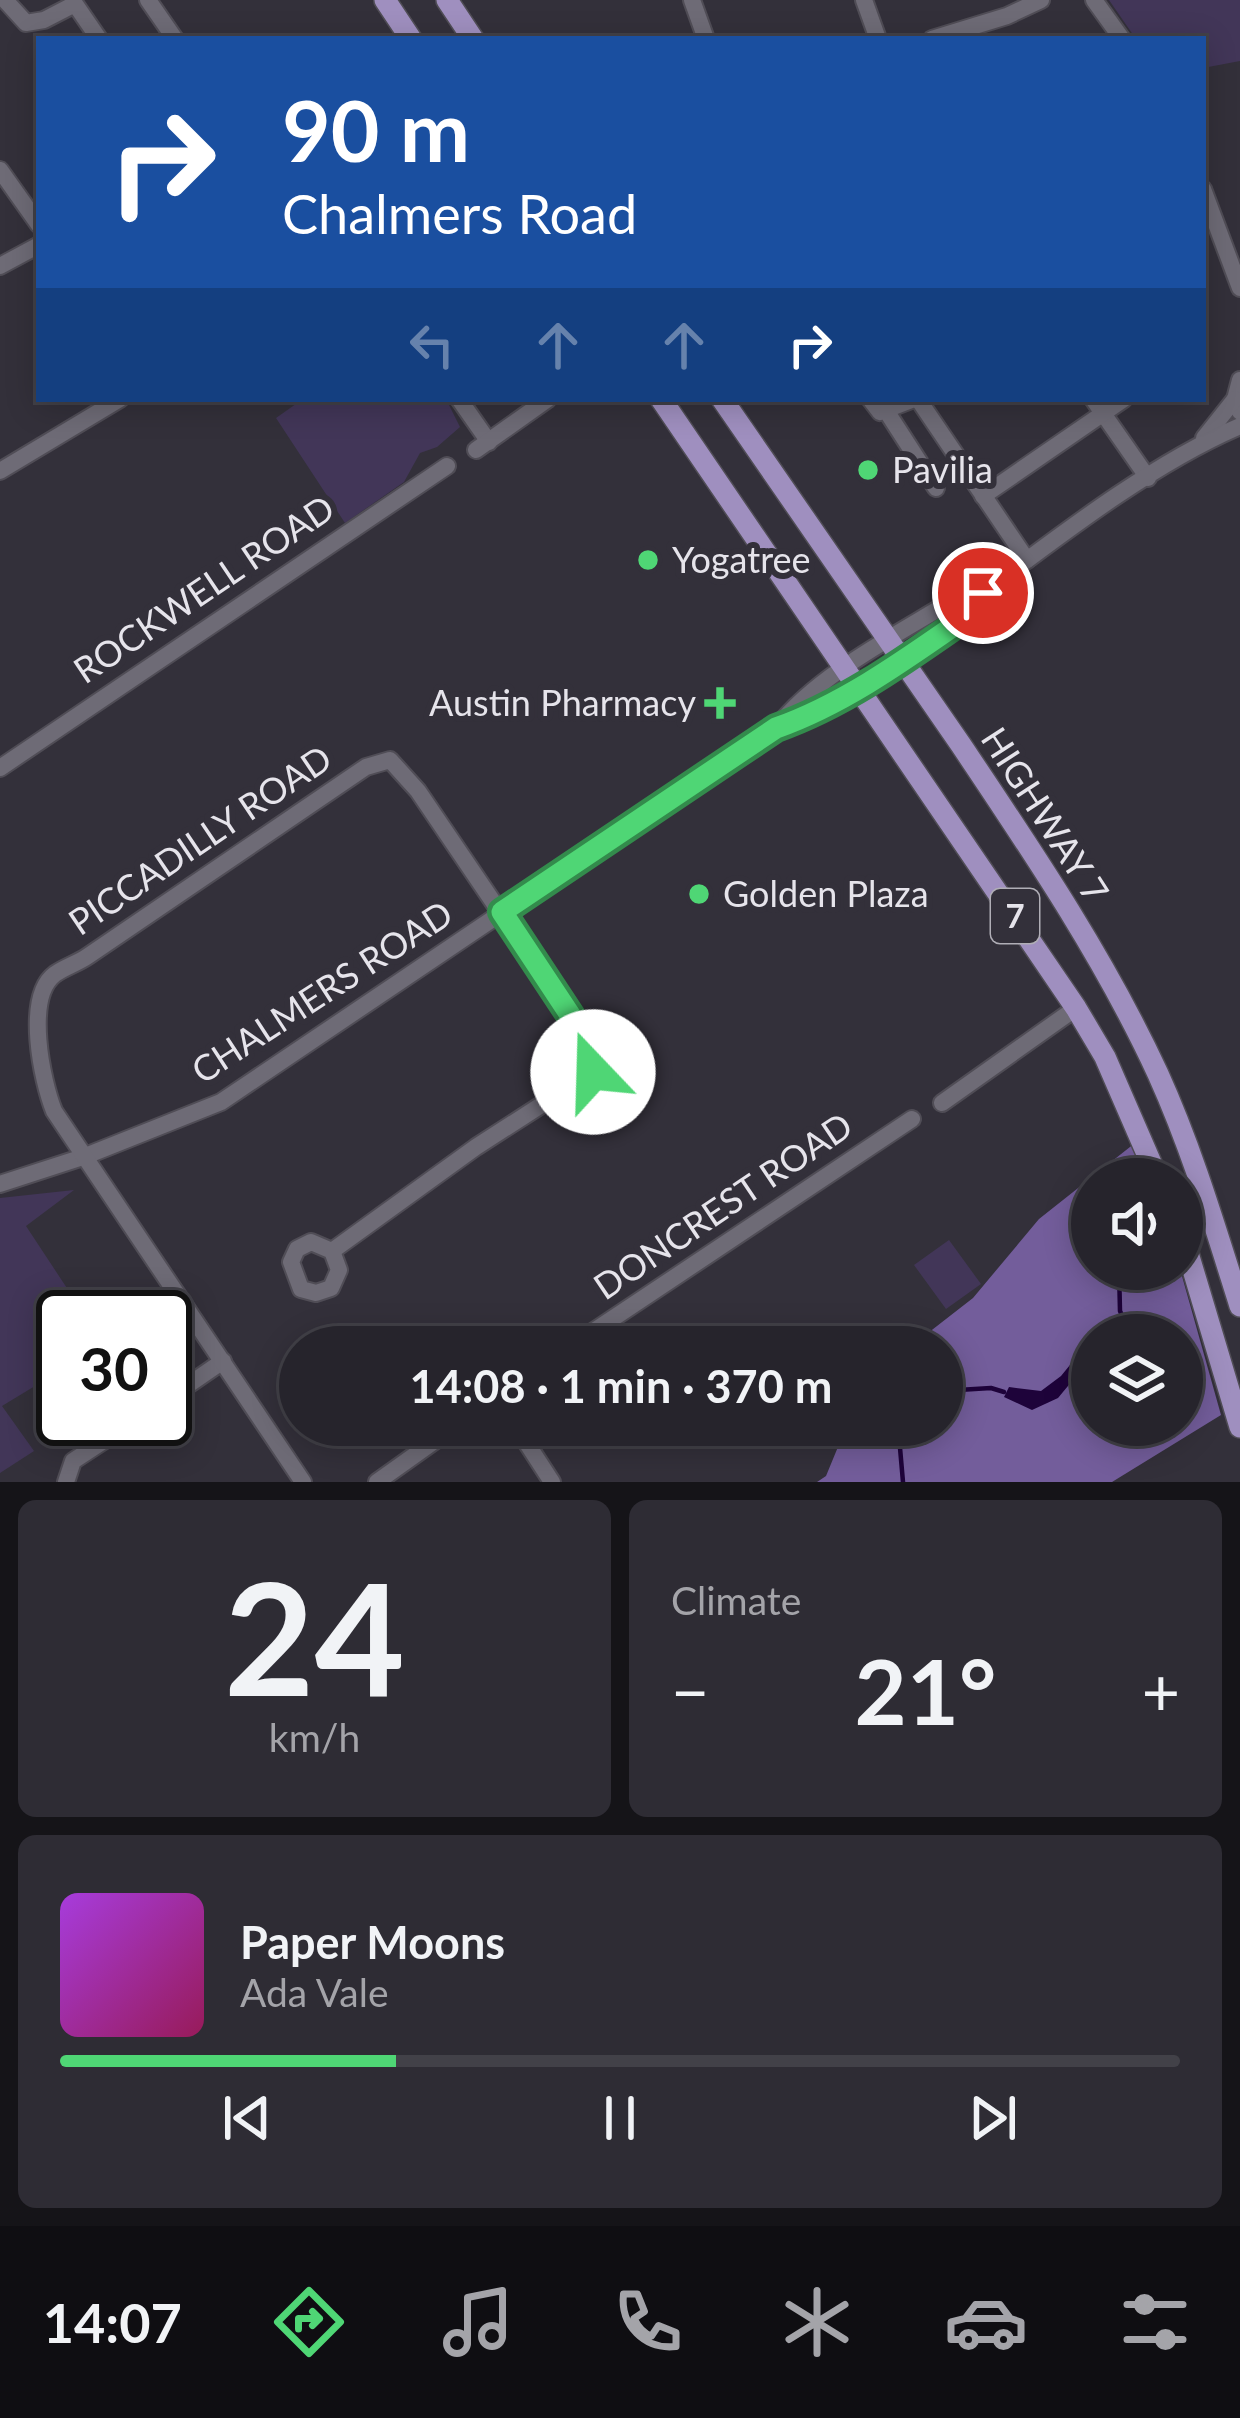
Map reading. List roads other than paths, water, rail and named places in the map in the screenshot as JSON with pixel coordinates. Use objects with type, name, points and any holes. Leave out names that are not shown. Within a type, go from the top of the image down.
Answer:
[{"type":"main road","points":[[385,0],[409,36]]},
{"type":"main road","points":[[447,0],[471,36]]},
{"type":"main road","name":"7","points":[[663,402],[1076,1008],[1105,1057],[1149,1158]]},
{"type":"main road","name":"HIGHWAY 7","points":[[724,402],[1054,883],[1115,988],[1192,1154],[1240,1306]]},
{"type":"main road","points":[[1199,1290],[1240,1427]]},
{"type":"street","points":[[5,0],[26,22],[44,20],[78,2],[97,36]]},
{"type":"street","points":[[148,0],[173,36]]},
{"type":"street","points":[[692,0],[705,36]]},
{"type":"street","points":[[864,0],[877,36]]},
{"type":"street","points":[[942,36],[1041,0]]},
{"type":"street","points":[[1094,0],[1120,36]]},
{"type":"street","points":[[0,170],[36,221]]},
{"type":"street","points":[[1206,197],[1240,288]]},
{"type":"street","points":[[0,266],[36,247]]},
{"type":"street","points":[[1199,443],[1238,406],[1240,380]]},
{"type":"street","points":[[0,471],[115,402]]},
{"type":"street","points":[[461,402],[483,446],[544,402]]},
{"type":"street","points":[[872,402],[880,412],[909,402]]},
{"type":"street","points":[[918,402],[1028,560]]},
{"type":"street","points":[[983,496],[1098,406],[1148,478]]},
{"type":"street","points":[[887,412],[936,488]]},
{"type":"street","points":[[1199,443],[1240,426]]},
{"type":"street","name":"CHALMERS ROAD","points":[[0,1184],[221,1102],[776,728],[795,704],[851,679],[981,607],[983,593],[1199,443]]},
{"type":"street","name":"ROCKWELL ROAD","points":[[0,768],[447,466]]},
{"type":"street","name":"PICCADILLY ROAD","points":[[303,1482],[55,1111],[39,1065],[40,1015],[51,977],[370,764],[390,760],[401,768],[590,1045],[593,1072],[571,1091],[476,1147],[332,1251]]},
{"type":"street","points":[[942,1103],[1076,1008]]},
{"type":"street","name":"DONCREST ROAD","points":[[602,1326],[912,1119]]},
{"type":"street","points":[[192,1382],[223,1361]]},
{"type":"street","points":[[66,1482],[73,1461],[96,1446]]},
{"type":"street","points":[[377,1482],[428,1446]]},
{"type":"street","points":[[529,1446],[552,1482]]},
{"type":"waterway","points":[[1120,1290],[1121,1314]]},
{"type":"waterway","points":[[963,1390],[1004,1392]]},
{"type":"waterway","points":[[900,1446],[903,1482]]},
{"type":"place","name":"Pavilia","points":[[868,470]]},
{"type":"place","name":"Yogatree","points":[[648,560]]},
{"type":"place","name":"Austin Pharmacy","points":[[720,703]]},
{"type":"place","name":"Golden Plaza","points":[[699,894]]}]
